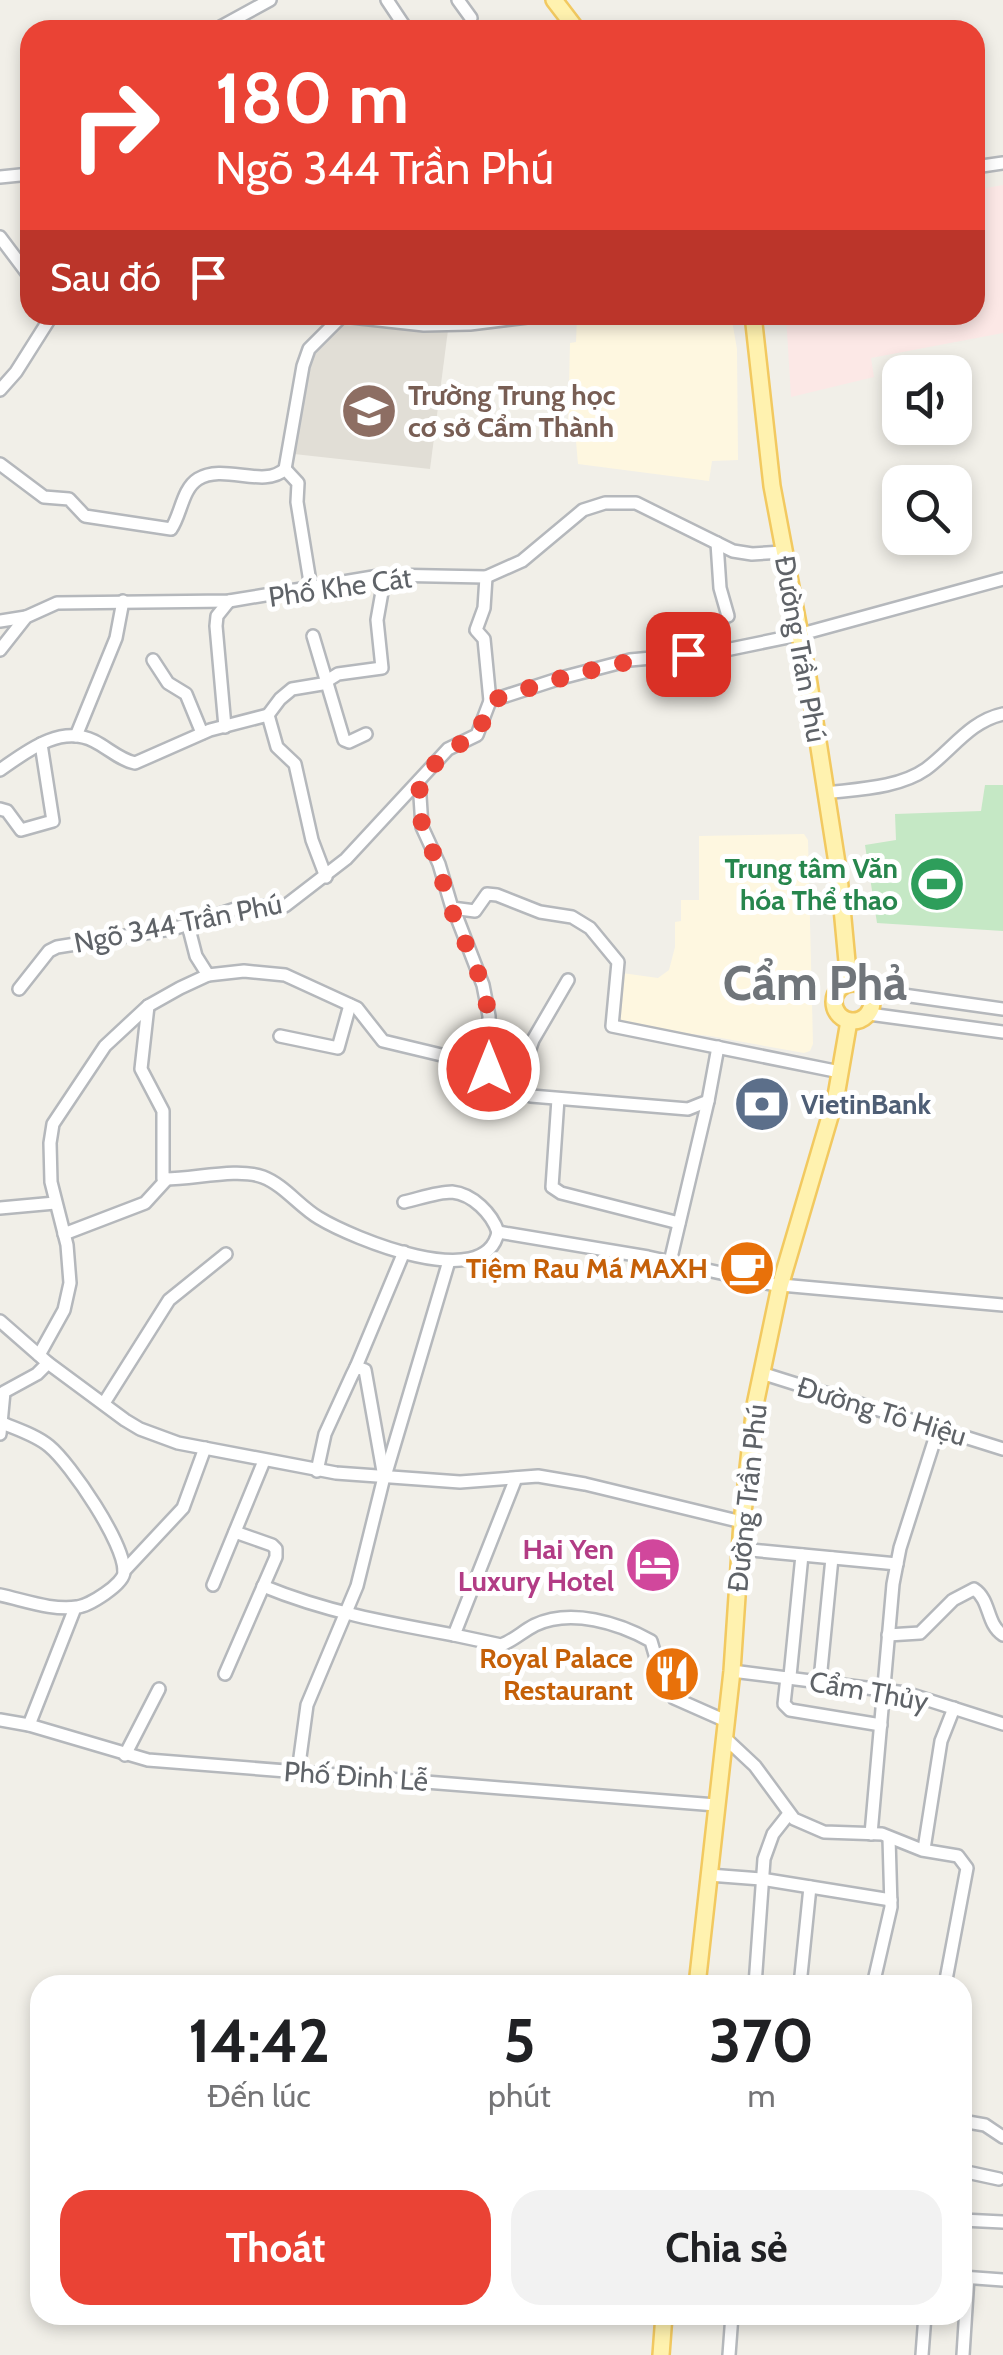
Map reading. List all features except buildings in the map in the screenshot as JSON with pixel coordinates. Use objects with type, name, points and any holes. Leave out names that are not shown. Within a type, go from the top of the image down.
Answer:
[{"type":"main road","points":[[554,0],[569,20]]},
{"type":"main road","name":"Đường Trần Phú","points":[[754,325],[772,486],[839,876],[849,983]]},
{"type":"main road","points":[[849,983],[868,990],[873,1001],[869,1014],[849,1022],[836,1012],[836,992],[849,983]]},
{"type":"main road","name":"Đường Trần Phú","points":[[698,1975],[732,1671],[742,1522],[761,1374],[840,1072],[849,1022]]},
{"type":"main road","points":[[660,2355],[663,2325]]},
{"type":"street","points":[[233,20],[270,0]]},
{"type":"street","points":[[458,0],[471,18]]},
{"type":"street","points":[[0,237],[20,263]]},
{"type":"street","points":[[0,390],[46,325]]},
{"type":"street","points":[[0,464],[44,497],[68,500],[85,516],[171,529],[198,479],[235,473],[278,476],[286,469],[302,366],[309,350],[332,325]]},
{"type":"street","points":[[286,469],[298,483],[311,588]]},
{"type":"street","name":"Phố Khe Cát","points":[[0,621],[26,617],[57,603],[229,601],[385,575],[486,577],[522,561],[583,510],[604,503],[636,503],[724,548],[752,554],[783,552]]},
{"type":"street","points":[[717,543],[720,588],[728,616]]},
{"type":"street","points":[[0,770],[60,736],[90,739],[131,763],[202,734],[268,716],[292,690],[338,674],[382,668],[377,620],[385,575]]},
{"type":"street","points":[[486,577],[484,608],[476,630],[484,640],[490,701],[630,660],[716,652],[798,636],[1003,579]]},
{"type":"street","points":[[76,736],[116,638],[123,601]]},
{"type":"street","points":[[225,727],[216,626],[217,616],[229,601]]},
{"type":"street","points":[[4,646],[26,617]]},
{"type":"street","points":[[0,621],[6,629],[4,646]]},
{"type":"street","points":[[313,636],[344,740],[366,734]]},
{"type":"street","points":[[153,660],[168,683],[186,694],[202,734]]},
{"type":"street","name":"Ngõ 344 Trần Phú","points":[[18,989],[49,951],[57,947],[188,925],[244,906],[285,906],[326,877],[448,750],[478,735],[490,701]]},
{"type":"street","points":[[826,793],[914,776],[977,724],[1003,714]]},
{"type":"street","points":[[268,716],[277,747],[295,764],[312,840],[326,877]]},
{"type":"street","points":[[0,809],[7,811],[20,830],[53,821],[40,744]]},
{"type":"street","points":[[419,781],[422,827],[483,985],[489,1016],[489,1069]]},
{"type":"street","points":[[454,910],[475,912],[487,894],[492,894],[540,912],[572,916],[590,928],[618,962],[610,1020],[613,1027],[840,1072]]},
{"type":"street","points":[[188,925],[196,956],[208,975]]},
{"type":"street","points":[[0,1434],[2,1392],[36,1374],[64,1310],[70,1272],[51,1182],[50,1143],[54,1124],[105,1046],[148,1006],[208,975],[244,971],[285,975],[361,1012],[390,1044],[489,1069],[531,1096],[688,1108],[708,1101]]},
{"type":"street","points":[[516,1089],[533,1040],[568,980]]},
{"type":"street","points":[[868,990],[1003,1009]]},
{"type":"street","points":[[280,1036],[338,1048],[350,1005]]},
{"type":"street","points":[[148,1006],[140,1069],[163,1111],[161,1176],[166,1180],[258,1176],[318,1218],[364,1240],[450,1262],[482,1256],[492,1249],[498,1232],[494,1219],[484,1208],[455,1193],[404,1202]]},
{"type":"street","points":[[869,1014],[1003,1032]]},
{"type":"street","points":[[670,1262],[718,1047]]},
{"type":"street","points":[[558,1099],[550,1183],[556,1190],[679,1223]]},
{"type":"street","points":[[64,1234],[145,1203],[166,1180]]},
{"type":"street","points":[[0,1208],[56,1203]]},
{"type":"street","points":[[498,1232],[781,1286],[1003,1305]]},
{"type":"street","points":[[317,1471],[325,1434],[404,1252]]},
{"type":"street","points":[[104,1403],[169,1300],[226,1254]]},
{"type":"street","points":[[298,1772],[307,1706],[345,1615],[450,1262]]},
{"type":"street","points":[[0,1321],[140,1430],[205,1448],[317,1471],[384,1477],[460,1482],[538,1476],[742,1522]]},
{"type":"street","points":[[356,1366],[365,1370],[384,1477]]},
{"type":"street","name":"Đường Tô Hiệu","points":[[761,1374],[1003,1449]]},
{"type":"street","points":[[0,1422],[41,1440],[62,1460],[109,1530],[121,1578]]},
{"type":"street","points":[[871,1834],[897,1564],[938,1428]]},
{"type":"street","points":[[0,1595],[75,1608],[102,1596],[183,1508],[205,1448]]},
{"type":"street","points":[[214,1585],[264,1461]]},
{"type":"street","points":[[454,1635],[516,1478]]},
{"type":"street","points":[[225,1674],[276,1557],[276,1549],[235,1532]]},
{"type":"street","points":[[740,1549],[897,1564]]},
{"type":"street","points":[[802,1555],[784,1704],[790,1710],[881,1725]]},
{"type":"street","points":[[820,1680],[832,1558]]},
{"type":"street","points":[[263,1586],[345,1615],[493,1644],[506,1644],[538,1624],[562,1619],[606,1622],[632,1630],[651,1641],[674,1698],[725,1729],[788,1815],[824,1832],[871,1834],[958,1856],[967,1868],[947,1975]]},
{"type":"street","points":[[888,1635],[920,1633],[953,1600],[974,1589],[984,1596],[995,1630],[1003,1635]]},
{"type":"street","points":[[29,1724],[75,1608]]},
{"type":"street","name":"Cẩm Thủy","points":[[732,1671],[906,1692],[1003,1724]]},
{"type":"street","points":[[125,1755],[159,1689]]},
{"type":"street","points":[[924,1849],[941,1741],[954,1708]]},
{"type":"street","name":"Phố Đinh Lễ","points":[[0,1720],[29,1724],[125,1755],[175,1763],[716,1805]]},
{"type":"street","points":[[756,1975],[761,1879],[773,1834],[788,1815]]},
{"type":"street","points":[[876,1975],[891,1900],[889,1838]]},
{"type":"street","points":[[709,1875],[761,1879],[891,1900]]},
{"type":"street","points":[[801,1975],[810,1887]]},
{"type":"street","points":[[972,2123],[1003,2137]]},
{"type":"street","points":[[972,2173],[999,2179]]},
{"type":"street","points":[[972,2220],[1003,2222]]},
{"type":"street","points":[[972,2278],[1003,2280]]},
{"type":"street","points":[[729,2355],[731,2325]]},
{"type":"street","points":[[922,2355],[924,2325]]},
{"type":"street","points":[[963,2355],[964,2325]]},
{"type":"shaded area","points":[[1003,185],[1003,333],[871,358],[874,377],[791,397],[787,325],[985,325],[985,188]]},
{"type":"shaded area","name":"Trường Trung học cơ sở Cẩm Thành","points":[[342,325],[448,330],[430,469],[294,454],[308,358]]},
{"type":"shaded area","points":[[577,325],[733,325],[737,349],[738,460],[712,461],[709,481],[578,464],[575,430],[568,428],[570,343],[576,342]]},
{"type":"shaded area","points":[[804,834],[808,840],[813,1044],[810,1051],[615,1026],[622,973],[658,978],[669,970],[675,947],[675,922],[681,921],[681,900],[699,900],[699,836]]},
{"type":"green space","name":"Trung tâm Văn hóa Thể thao","points":[[985,785],[1003,785],[1003,931],[877,923],[865,845],[896,840],[895,814],[981,811]]},
{"type":"place","name":"Trường Trung học cơ sở Cẩm Thành","points":[[369,411]]},
{"type":"place","name":"Trung tâm Văn hóa Thể thao","points":[[937,884]]},
{"type":"place","name":"VietinBank","points":[[762,1104]]},
{"type":"place","name":"Tiệm Rau Má MAXH","points":[[747,1268]]},
{"type":"place","name":"Hai Yen Luxury Hotel","points":[[653,1565]]},
{"type":"place","name":"Royal Palace Restaurant","points":[[672,1674]]},
{"type":"district","name":"Cẩm Phả","points":[[815,983]]},
{"type":"route","points":[[489,1069],[489,1016],[483,985],[422,827],[419,781],[448,750],[478,735],[490,701],[630,660],[688,654]]}]
